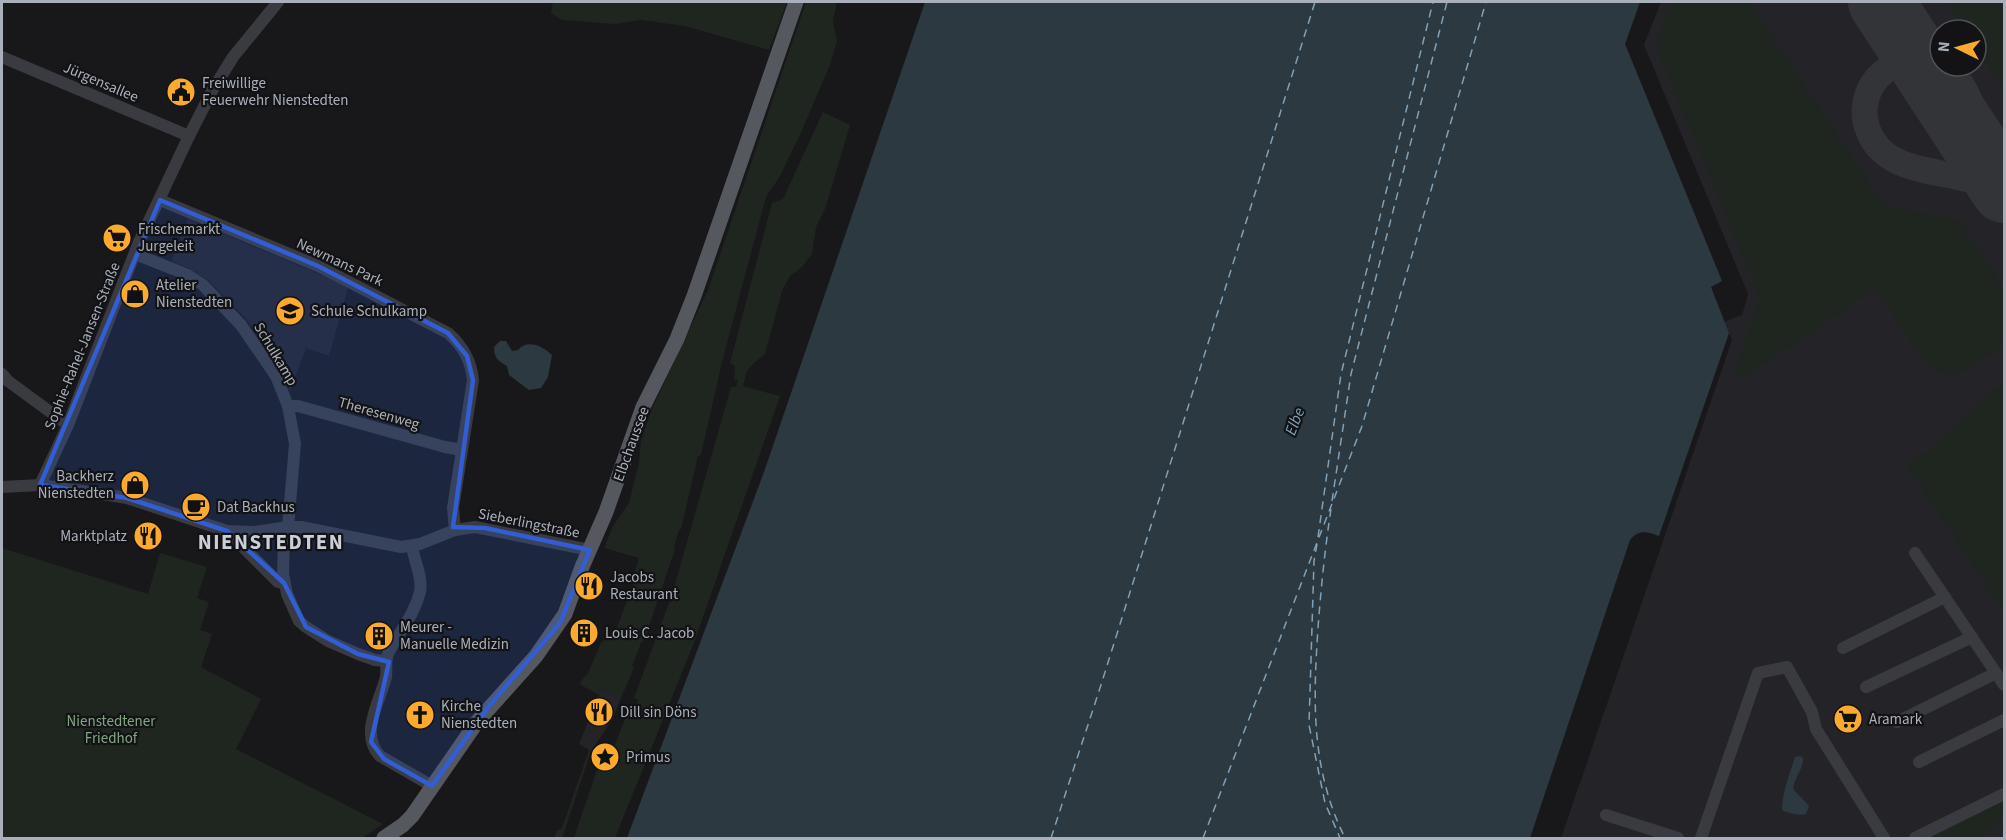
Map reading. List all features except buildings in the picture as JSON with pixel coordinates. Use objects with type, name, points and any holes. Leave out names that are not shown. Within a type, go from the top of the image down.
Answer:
[{"type":"main road","name":"Elbchaussee","points":[[384,838],[408,820],[489,706],[524,669],[560,623],[569,605],[643,407],[677,339],[690,307],[796,2]]},
{"type":"street","name":"Sophie-Rahel-Jansen-Straße","points":[[40,485],[68,425],[142,235],[189,136],[212,91],[233,57],[279,2]]},
{"type":"street","name":"Jürgensallee","points":[[2,57],[189,136]]},
{"type":"street","name":"Newmans Park","points":[[160,200],[339,276],[448,333],[460,345],[472,370],[473,390],[453,508],[455,530]]},
{"type":"street","name":"Schulkamp","points":[[135,254],[188,275],[209,291],[249,336],[276,376],[288,406],[296,444],[288,527],[284,541],[284,584]]},
{"type":"street","points":[[2,374],[8,381],[68,425]]},
{"type":"street","name":"Theresenweg","points":[[288,406],[298,406],[462,450]]},
{"type":"street","points":[[2,487],[40,485],[127,498],[227,531],[278,582],[284,584],[299,621],[306,627],[328,641],[358,654],[386,661]]},
{"type":"street","name":"Sieberlingstraße","points":[[227,531],[254,532],[288,527],[315,530],[391,546],[412,546],[465,527],[485,528],[590,550]]},
{"type":"street","points":[[412,546],[420,577],[420,590],[408,622],[386,661],[385,678],[370,730],[371,742],[377,753],[432,786]]},
{"type":"street","points":[[1915,553],[2004,685]]},
{"type":"street","points":[[1843,648],[1945,597]]},
{"type":"street","points":[[1866,687],[1972,637]]},
{"type":"street","points":[[1701,838],[1758,673],[1786,667],[1812,712],[1816,729],[1884,838]]},
{"type":"street","points":[[1897,722],[1996,673]]},
{"type":"street","points":[[1919,762],[2004,720]]},
{"type":"street","points":[[1915,838],[2004,794]]},
{"type":"street","points":[[1606,815],[1678,838]]},
{"type":"highlighted area","points":[[160,200],[318,266],[448,333],[467,356],[473,380],[453,527],[485,528],[590,550],[560,623],[489,706],[432,786],[384,759],[371,742],[389,662],[358,654],[306,627],[284,583],[227,531],[127,498],[40,485]]},
{"type":"shaded area","points":[[1661,2],[2004,2],[2004,838],[1561,838],[1732,340],[1724,322],[1742,315],[1748,294],[1644,45]]},
{"type":"shaded area","name":"Schule Schulkamp","points":[[188,219],[348,288],[329,356],[306,348],[290,391],[284,375],[248,321],[208,280],[189,268],[171,261]]},
{"type":"shaded area","points":[[602,688],[621,698],[612,720],[591,751],[579,744]]},
{"type":"green space","points":[[553,2],[787,2],[769,50],[685,26],[641,20],[614,24],[562,20],[551,13]]},
{"type":"green space","points":[[806,2],[837,2],[833,21],[837,41],[830,65],[799,137],[779,178],[767,195],[722,362],[681,529],[644,641],[642,641],[632,666],[634,668],[621,698],[602,689],[599,695],[579,684],[588,673],[601,643],[616,630],[635,580],[633,579],[639,558],[604,548],[613,526],[629,503],[639,463],[641,440],[652,409],[708,290]]},
{"type":"green space","points":[[1671,2],[1749,2],[1884,205],[1959,220],[2004,288],[2004,344],[1964,371],[1955,374],[1940,373],[1925,363],[1875,288],[1816,330],[1741,378],[1733,375],[1759,297],[1657,48],[1658,36]]},
{"type":"green space","points":[[1946,2],[2004,2],[2004,91],[1988,66],[1988,18],[1956,18]]},
{"type":"green space","points":[[823,112],[850,125],[825,209],[816,227],[812,254],[802,267],[790,276],[782,291],[765,354],[747,371],[743,386],[780,396],[694,643],[615,838],[574,838],[601,758],[610,756],[627,714],[632,715],[638,700],[634,698],[672,595],[731,387],[736,387],[738,380],[734,379],[735,366],[730,363],[772,203],[783,199]]},
{"type":"green space","points":[[2004,383],[2004,613],[1906,465],[1933,447],[1933,443],[1968,417],[1982,398]]},
{"type":"green space","name":"Nienstedtener Friedhof","points":[[2,548],[148,594],[160,553],[207,567],[197,598],[209,602],[200,630],[212,634],[201,667],[261,699],[236,749],[383,824],[362,838],[2,838]]},
{"type":"green space","points":[[589,750],[591,751],[562,838],[554,838],[557,831],[562,828]]},
{"type":"green space","points":[[2004,801],[2004,819],[1986,836],[1929,838]]},
{"type":"water","name":"Elbe","points":[[925,2],[1640,2],[1625,44],[1722,281],[1711,287],[1729,333],[1659,536],[1643,532],[1630,540],[1530,838],[627,838],[764,472]]},
{"type":"water","points":[[500,341],[506,341],[512,351],[531,344],[552,355],[548,377],[541,388],[529,390],[509,375],[507,366],[499,361],[495,354],[494,347]]},
{"type":"water","points":[[1800,756],[1803,762],[1793,789],[1809,806],[1806,814],[1801,815],[1782,810],[1785,790],[1795,757]]},
{"type":"ferry route","points":[[1051,838],[1315,2]]},
{"type":"ferry route","points":[[1318,537],[1341,374],[1433,2]]},
{"type":"ferry route","points":[[1332,501],[1351,374],[1447,2]]},
{"type":"ferry route","points":[[1203,838],[1362,426],[1486,2]]},
{"type":"ferry route","points":[[1331,509],[1318,628],[1315,709],[1320,761],[1326,787],[1345,838]]},
{"type":"ferry route","points":[[1317,544],[1314,561],[1309,725],[1325,803],[1340,838]]},
{"type":"taxiway","points":[[1978,149],[1966,94],[1954,76],[1936,65],[1914,61],[1897,64],[1878,77],[1867,95],[1865,104],[1867,127],[1876,145],[1891,158],[1908,166],[1969,179],[1988,186],[2004,196]]},
{"type":"runway","points":[[1881,2],[2004,190]]},
{"type":"place","name":"Freiwillige Feuerwehr Nienstedten","points":[[181,92]]},
{"type":"place","name":"Frischemarkt Jurgeleit","points":[[117,238]]},
{"type":"place","name":"Atelier Nienstedten","points":[[135,294]]},
{"type":"place","name":"Schule Schulkamp","points":[[290,311]]},
{"type":"place","name":"Backherz Nienstedten","points":[[135,485]]},
{"type":"place","name":"Dat Backhus","points":[[196,507]]},
{"type":"place","name":"Marktplatz","points":[[148,536]]},
{"type":"place","name":"Jacobs Restaurant","points":[[589,586]]},
{"type":"place","name":"Louis C. Jacob","points":[[584,633]]},
{"type":"place","name":"Meurer - Manuelle Medizin","points":[[379,636]]},
{"type":"place","name":"Dill sin Döns","points":[[599,712]]},
{"type":"place","name":"Kirche Nienstedten","points":[[420,715]]},
{"type":"place","name":"Aramark","points":[[1848,719]]},
{"type":"place","name":"Primus","points":[[605,757]]},
{"type":"district","name":"NIENSTEDTEN","points":[[271,542]]}]
